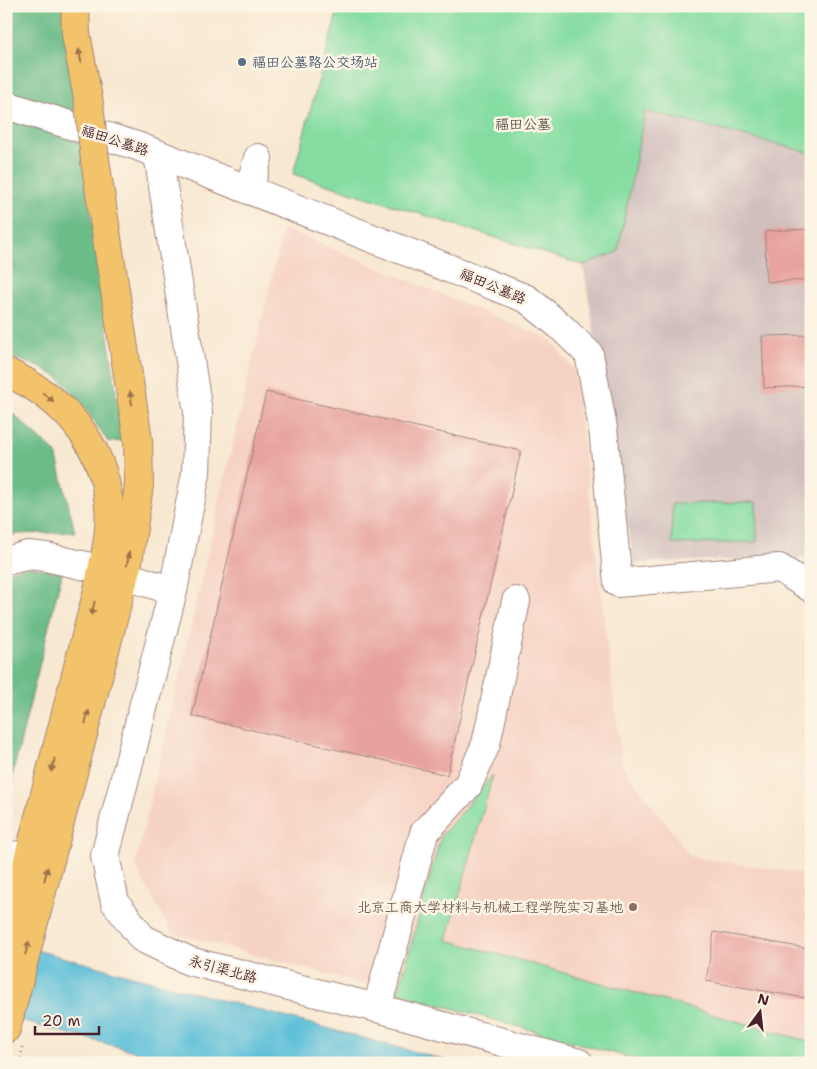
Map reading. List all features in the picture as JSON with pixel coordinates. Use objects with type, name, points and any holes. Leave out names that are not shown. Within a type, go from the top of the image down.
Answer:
[{"type":"highway","points":[[6,1029],[24,919],[128,562],[139,485],[138,440],[95,160],[89,104],[76,34],[75,6]]},
{"type":"highway","points":[[6,372],[25,380],[52,400],[77,424],[94,448],[104,477],[109,506],[108,540],[98,590],[18,855],[24,919],[6,944]]},
{"type":"street","name":"福田公墓路","points":[[6,105],[158,154],[527,299],[559,325],[588,354],[603,428],[618,583],[779,568],[811,588]]},
{"type":"street","name":"永引渠北路","points":[[158,154],[198,412],[196,473],[173,591],[105,856],[115,902],[142,938],[189,961],[377,1008],[579,1063]]},
{"type":"street","points":[[249,190],[258,158]]},
{"type":"street","points":[[6,561],[28,555],[86,566]]},
{"type":"street","points":[[139,580],[173,591]]},
{"type":"street","points":[[377,1008],[424,833],[468,785],[486,744],[516,601]]},
{"type":"shaded area","points":[[645,111],[811,153],[811,557],[634,563],[583,265],[618,252]]},
{"type":"shaded area","points":[[283,228],[551,340],[574,370],[622,765],[691,857],[811,875],[811,1042],[447,940],[493,776],[441,836],[398,993],[172,933],[135,866]]},
{"type":"green space","points":[[8,6],[64,6],[78,112],[6,92],[6,9]]},
{"type":"green space","name":"福田公墓","points":[[339,6],[811,6],[811,153],[645,111],[618,252],[583,265],[293,174]]},
{"type":"green space","points":[[6,118],[81,143],[123,441],[108,442],[78,399],[57,377],[39,367],[6,355]]},
{"type":"green space","points":[[6,410],[10,411],[56,453],[75,532],[16,534],[6,537]]},
{"type":"green space","points":[[756,502],[757,542],[672,544],[672,504]]},
{"type":"green space","points":[[27,566],[62,573],[6,801],[6,572]]},
{"type":"green space","points":[[493,775],[447,940],[811,1042],[811,1063],[649,1063],[398,993],[441,836]]},
{"type":"water","points":[[6,942],[456,1063],[179,1063],[6,1017]]},
{"type":"building","points":[[811,229],[811,280],[766,282],[765,231]]},
{"type":"building","points":[[811,335],[811,386],[764,388],[762,336]]},
{"type":"building","points":[[266,392],[521,451],[447,775],[192,716]]},
{"type":"building","points":[[714,932],[811,949],[811,999],[706,981]]},
{"type":"place","name":"福田公墓路公交场站","points":[[242,62]]},
{"type":"place","name":"北京工商大学材料与机械工程学院实习基地","points":[[633,907]]}]
